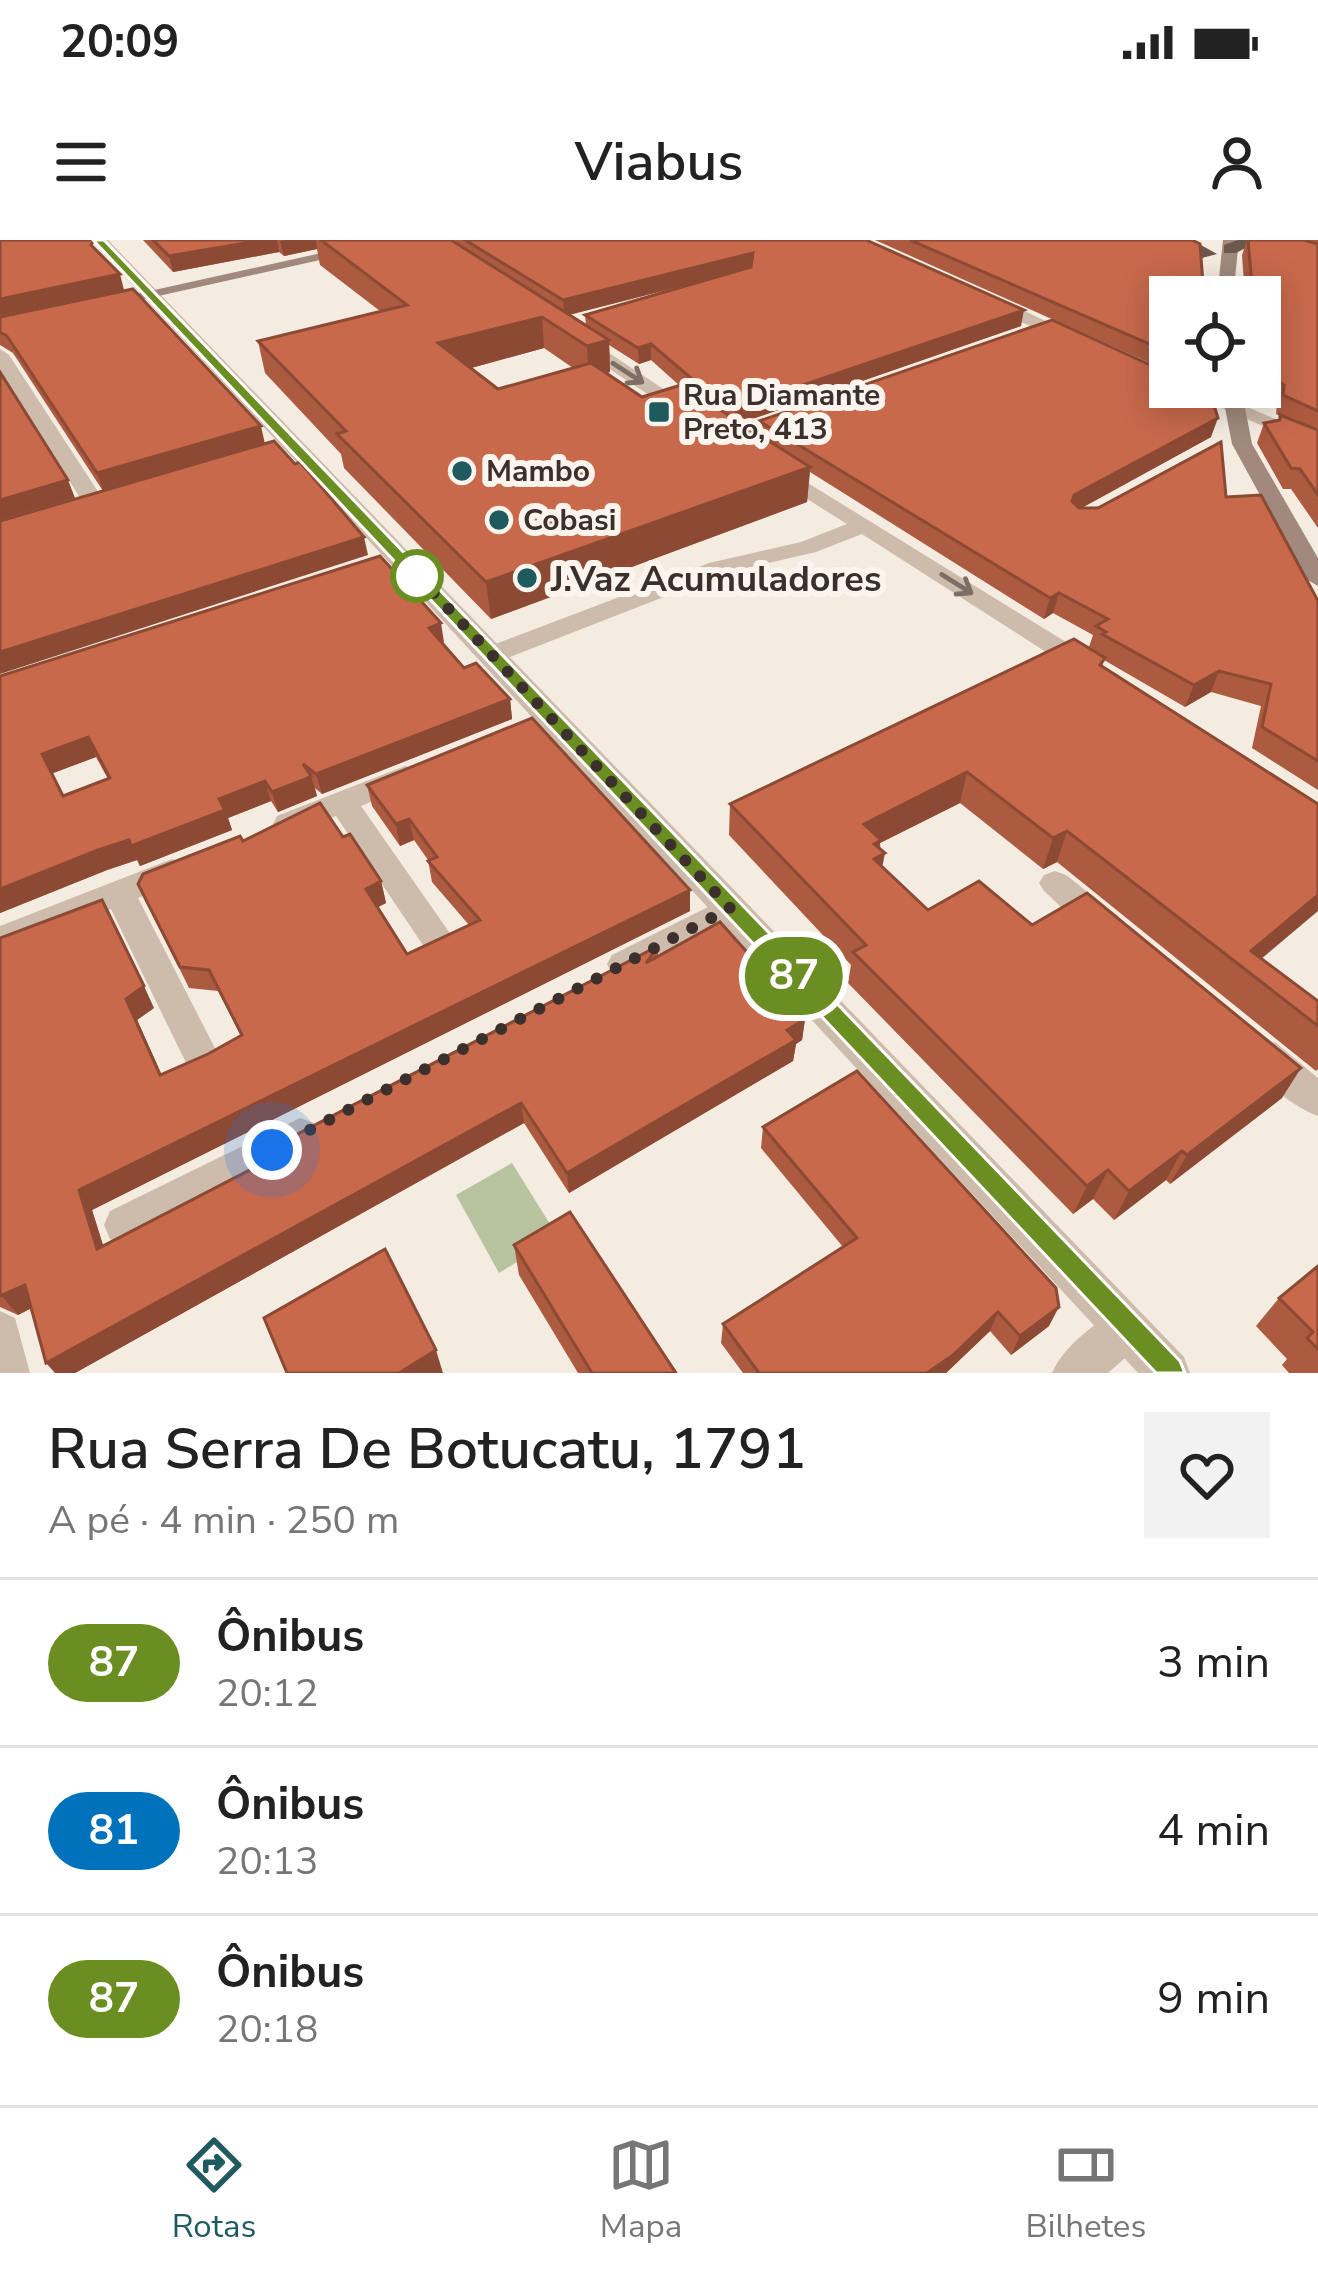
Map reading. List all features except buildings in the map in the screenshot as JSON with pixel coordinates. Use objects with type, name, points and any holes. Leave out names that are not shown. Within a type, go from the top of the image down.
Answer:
[{"type":"highway","points":[[1231,244],[1253,240]]},
{"type":"highway","points":[[1177,242],[1208,247]]},
{"type":"main road","points":[[89,307],[402,240]]},
{"type":"main road","points":[[1226,276],[1231,244]]},
{"type":"main road","points":[[1208,247],[1216,276]]},
{"type":"main road","points":[[1233,408],[1233,443],[1318,579]]},
{"type":"street","points":[[99,240],[388,561],[491,655],[539,722],[730,908],[1168,1373]]},
{"type":"street","points":[[967,291],[1095,348]]},
{"type":"street","points":[[568,325],[712,428]]},
{"type":"street","points":[[1011,340],[1048,327]]},
{"type":"street","points":[[0,355],[96,504]]},
{"type":"street","points":[[1251,408],[1318,444]]},
{"type":"street","points":[[748,451],[1110,681]]},
{"type":"street","points":[[491,655],[717,568],[808,547],[863,526]]},
{"type":"street","points":[[261,835],[425,768]]},
{"type":"street","points":[[342,802],[439,942]]},
{"type":"street","points":[[0,940],[200,859]]},
{"type":"street","points":[[1054,883],[1125,941]]},
{"type":"street","points":[[119,892],[203,1060]]},
{"type":"street","points":[[584,985],[730,908]]},
{"type":"street","points":[[1230,1028],[1318,1100]]},
{"type":"street","points":[[124,1226],[335,1117]]},
{"type":"street","points":[[1074,1373],[1126,1329]]},
{"type":"street","points":[[0,1333],[8,1372]]},
{"type":"green space","points":[[512,1163],[558,1237],[499,1273],[456,1195]]},
{"type":"bus line","name":"87","points":[[99,240],[1168,1373]]},
{"type":"place","name":"Rua Diamante Preto, 413","points":[[659,412]]},
{"type":"place","name":"Mambo","points":[[462,471]]},
{"type":"place","name":"Cobasi","points":[[499,520]]},
{"type":"place","name":"J.Vaz Acumuladores","points":[[527,578]]},
{"type":"route","points":[[272,1150],[730,908],[412,570],[417,576]]}]
